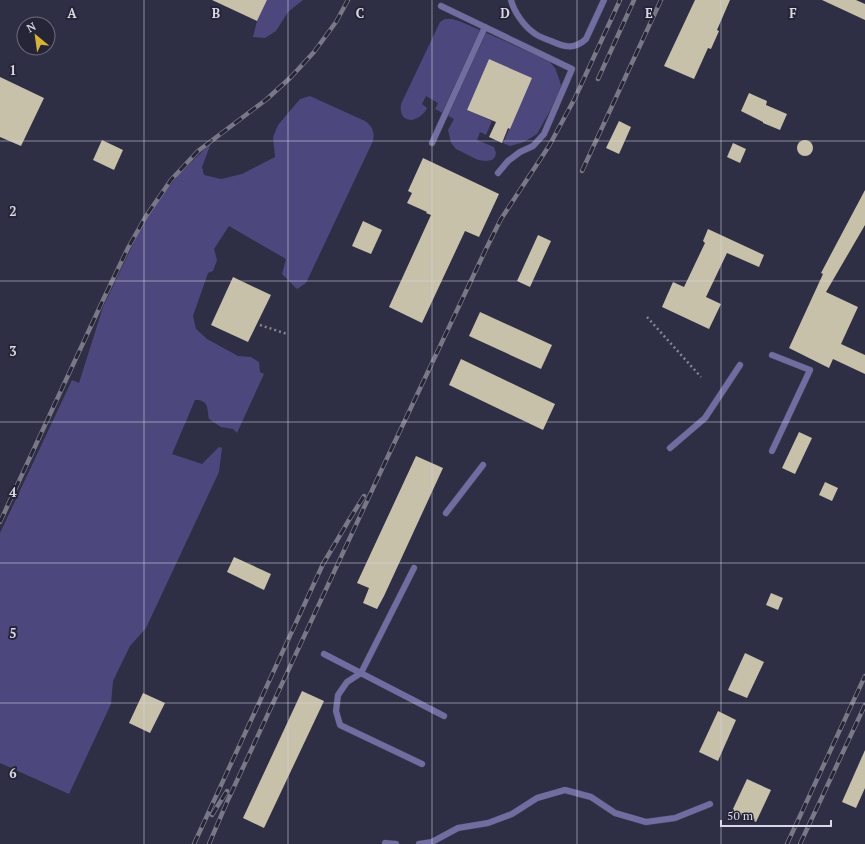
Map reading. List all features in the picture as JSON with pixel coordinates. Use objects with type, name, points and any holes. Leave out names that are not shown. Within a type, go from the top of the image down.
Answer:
[{"type":"lane","points":[[511,0],[517,14],[534,33],[562,46],[568,47],[581,44],[586,39],[604,0]]},
{"type":"lane","points":[[441,6],[572,69],[544,134],[533,146],[520,152],[508,161],[498,174]]},
{"type":"lane","points":[[432,143],[485,27]]},
{"type":"lane","points":[[772,355],[810,370],[772,451]]},
{"type":"lane","points":[[670,448],[705,418],[740,365]]},
{"type":"lane","points":[[446,513],[483,465]]},
{"type":"lane","points":[[414,568],[361,673],[347,682],[338,695],[336,711],[340,725],[422,764]]},
{"type":"lane","points":[[324,654],[444,716]]},
{"type":"lane","points":[[419,844],[432,842],[458,828],[488,823],[512,814],[537,798],[565,790],[590,797],[615,813],[646,822],[675,818],[710,804]]},
{"type":"lane","points":[[385,843],[396,844]]},
{"type":"path","points":[[647,317],[701,377]]},
{"type":"path","points":[[260,325],[287,334]]},
{"type":"shaded area","points":[[0,0],[865,0],[865,844],[0,844]]},
{"type":"shaded area","points":[[267,0],[303,0],[288,12],[276,31],[265,38],[253,37],[257,21]]},
{"type":"shaded area","points":[[445,19],[459,21],[548,60],[555,68],[561,85],[559,95],[537,134],[524,142],[510,146],[503,143],[531,78],[489,59],[467,110],[492,121],[486,135],[480,132],[477,140],[494,147],[496,153],[492,160],[478,160],[456,149],[451,143],[448,130],[454,119],[435,109],[438,103],[426,96],[422,104],[427,108],[420,117],[410,120],[406,119],[401,111],[401,104],[440,22]]},
{"type":"shaded area","points":[[310,96],[365,121],[369,125],[374,135],[373,141],[306,283],[297,289],[282,274],[286,259],[229,226],[214,249],[217,260],[213,271],[208,273],[193,316],[196,329],[207,339],[238,356],[251,357],[259,362],[260,372],[264,374],[237,433],[233,429],[221,427],[209,419],[205,403],[200,400],[195,400],[172,454],[202,464],[219,447],[222,448],[219,472],[146,628],[130,646],[113,681],[111,704],[69,794],[0,763],[0,533],[72,380],[79,383],[103,307],[146,217],[180,173],[211,143],[202,167],[204,175],[221,179],[242,174],[275,157],[273,137],[278,125],[300,99]]},
{"type":"building","points":[[212,0],[267,0],[257,21]]},
{"type":"building","points":[[695,0],[730,0],[717,30],[719,31],[711,49],[708,48],[694,79],[664,66]]},
{"type":"building","points":[[822,0],[856,0],[865,4],[865,20]]},
{"type":"building","points":[[489,59],[532,78],[510,129],[508,128],[502,143],[489,137],[496,122],[467,110]]},
{"type":"building","points":[[0,77],[44,98],[21,146],[0,137]]},
{"type":"building","points":[[749,93],[767,101],[766,105],[787,114],[780,130],[741,111]]},
{"type":"building","points":[[619,121],[631,127],[619,154],[606,148]]},
{"type":"building","points":[[102,140],[123,150],[114,170],[93,160]]},
{"type":"building","points":[[802,140],[808,140],[813,145],[811,154],[808,156],[802,156],[797,151],[797,145]]},
{"type":"building","points":[[733,143],[746,149],[740,163],[727,157]]},
{"type":"building","points":[[423,158],[499,194],[479,237],[465,231],[422,323],[389,307],[431,215],[407,203],[412,193],[408,191]]},
{"type":"building","points":[[865,190],[865,225],[826,292],[858,307],[841,344],[865,355],[865,374],[833,359],[829,368],[789,348],[823,274],[821,273]]},
{"type":"building","points":[[363,221],[382,230],[371,254],[352,246]]},
{"type":"building","points":[[708,229],[764,255],[759,267],[727,253],[706,297],[721,304],[709,329],[662,307],[673,282],[684,287],[705,243],[703,241]]},
{"type":"building","points":[[538,235],[551,241],[530,287],[517,281]]},
{"type":"building","points":[[233,277],[271,295],[248,342],[211,325]]},
{"type":"building","points":[[480,312],[552,345],[541,369],[469,336]]},
{"type":"building","points":[[461,359],[555,404],[543,430],[449,385]]},
{"type":"building","points":[[799,432],[812,438],[795,474],[782,468]]},
{"type":"building","points":[[416,456],[443,468],[377,609],[363,603],[369,588],[357,583]]},
{"type":"building","points":[[825,482],[838,488],[832,501],[819,495]]},
{"type":"building","points":[[234,557],[271,574],[264,590],[227,572]]},
{"type":"building","points":[[771,593],[783,598],[778,610],[766,605]]},
{"type":"building","points":[[745,653],[764,662],[747,698],[728,690]]},
{"type":"building","points":[[302,691],[324,701],[264,828],[243,818]]},
{"type":"building","points":[[143,693],[165,703],[150,733],[129,723]]},
{"type":"building","points":[[718,711],[736,720],[718,761],[699,752]]},
{"type":"building","points":[[865,750],[865,788],[856,808],[842,802]]},
{"type":"building","points":[[747,779],[771,790],[756,822],[732,811]]},
{"type":"railway","points":[[0,522],[104,298],[128,248],[146,216],[171,180],[198,151],[267,99],[291,77],[314,52],[336,22],[348,0]]},
{"type":"railway","points":[[209,844],[227,802],[381,471],[485,251],[501,219],[549,146],[575,98],[620,0]]},
{"type":"railway","points":[[598,79],[634,0]]},
{"type":"railway","points":[[582,171],[661,0]]},
{"type":"railway","points":[[194,844],[323,564],[364,496]]},
{"type":"railway","points":[[787,844],[865,676]]},
{"type":"railway","points":[[800,844],[865,705]]},
{"type":"railway","points":[[212,815],[227,791]]}]
